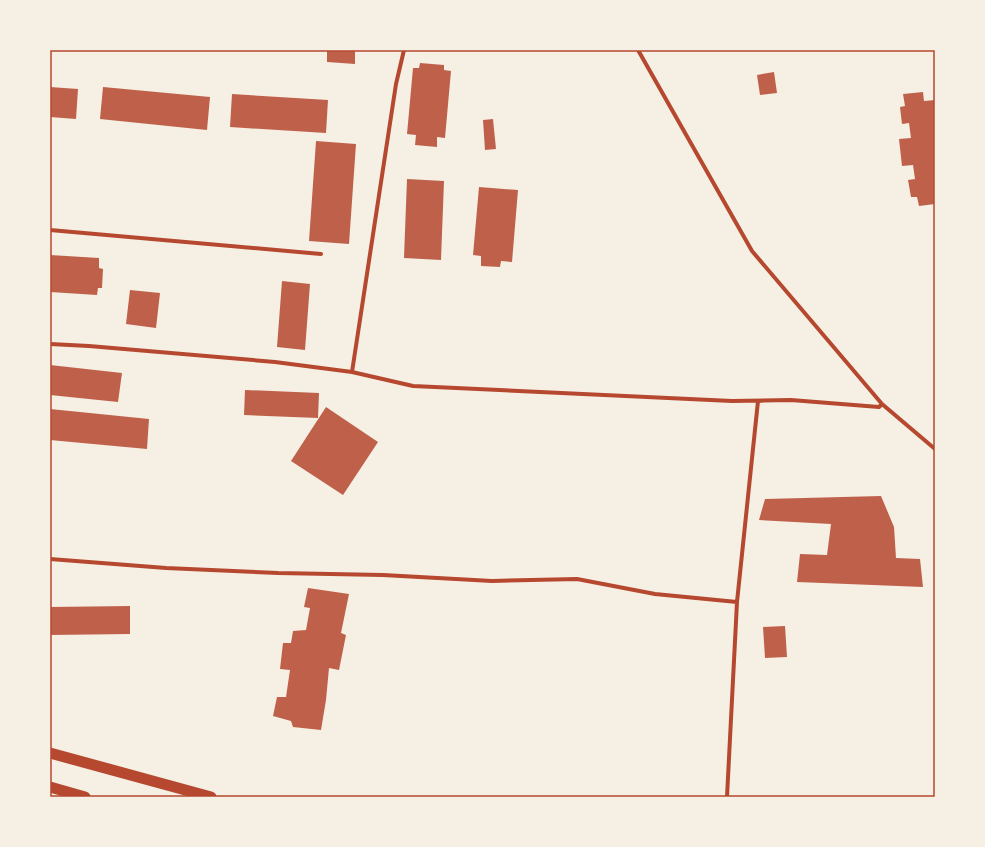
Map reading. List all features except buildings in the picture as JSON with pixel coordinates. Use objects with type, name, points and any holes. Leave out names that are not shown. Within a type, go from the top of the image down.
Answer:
[{"type":"highway","points":[[50,753],[211,797]]},
{"type":"highway","points":[[50,787],[85,797]]},
{"type":"street","points":[[352,372],[396,84],[404,50]]},
{"type":"street","points":[[638,50],[752,250],[882,404],[935,449]]},
{"type":"street","points":[[50,230],[321,254]]},
{"type":"street","points":[[50,344],[275,362],[352,372],[413,386],[595,395],[758,401],[791,400],[879,407],[882,404]]},
{"type":"street","points":[[727,797],[736,602],[758,401]]},
{"type":"street","points":[[50,559],[166,568],[278,573],[383,575],[492,581],[577,579],[655,594],[736,602]]}]
